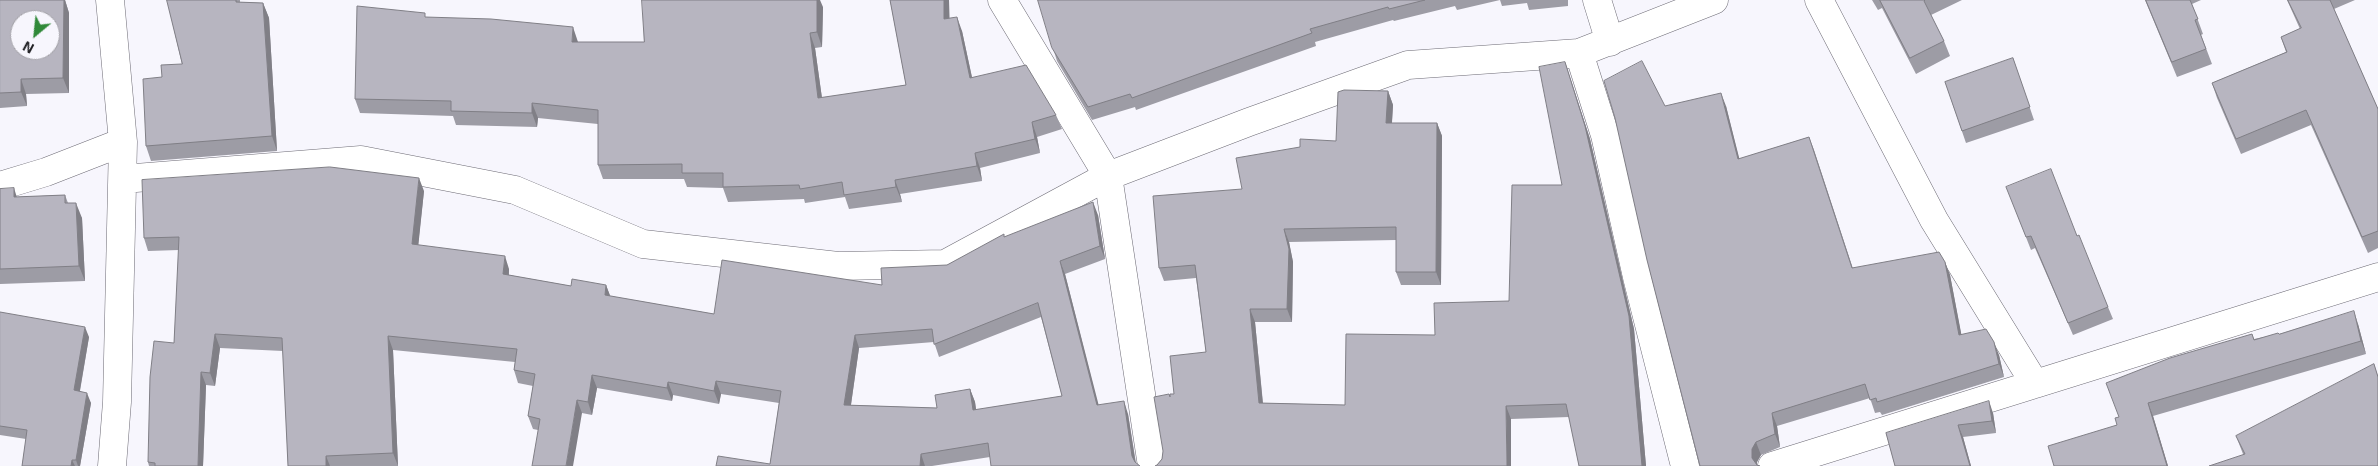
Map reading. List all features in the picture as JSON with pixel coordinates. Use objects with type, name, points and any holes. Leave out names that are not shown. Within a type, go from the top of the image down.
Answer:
[{"type":"street","points":[[110,0],[123,142],[117,402],[112,466]]},
{"type":"street","points":[[1002,0],[1108,176],[1152,466]]},
{"type":"street","points":[[1598,0],[1610,42]]},
{"type":"street","points":[[123,179],[362,160],[515,190],[643,244],[838,266],[945,264],[1108,176],[1249,122],[1408,65],[1579,53],[1714,0]]},
{"type":"street","points":[[1819,0],[1934,220],[2035,384]]},
{"type":"street","points":[[1579,53],[1605,135],[1637,277],[1685,466]]},
{"type":"street","points":[[0,186],[46,172],[123,142]]},
{"type":"street","points":[[1772,466],[2378,278]]},
{"type":"building","points":[[0,0],[64,0],[63,78],[21,79],[21,92],[0,93]]},
{"type":"building","points":[[167,0],[236,0],[236,2],[263,3],[272,136],[146,146],[143,79],[162,77],[161,65],[182,64]]},
{"type":"building","points":[[642,0],[817,0],[817,32],[810,33],[818,98],[906,85],[890,0],[944,0],[944,19],[957,17],[970,78],[1026,65],[1056,115],[1032,122],[1035,139],[975,153],[977,166],[895,180],[896,187],[844,195],[842,182],[800,189],[799,185],[723,187],[723,173],[682,173],[682,164],[598,165],[598,110],[532,103],[532,113],[451,111],[451,101],[355,99],[357,6],[425,13],[425,17],[491,19],[573,27],[572,42],[644,42]]},
{"type":"building","points":[[1038,0],[1425,0],[1389,9],[1388,7],[1310,29],[1312,33],[1132,98],[1130,94],[1088,107],[1052,48]]},
{"type":"building","points":[[1880,0],[1925,0],[1944,41],[1910,58]]},
{"type":"building","points":[[2146,0],[2190,0],[2198,19],[2195,20],[2206,49],[2172,62]]},
{"type":"building","points":[[2288,0],[2330,0],[2378,109],[2378,231],[2362,237],[2306,110],[2236,139],[2212,83],[2287,52],[2281,37],[2301,28]]},
{"type":"building","points":[[2013,58],[2030,107],[1962,131],[1945,82]]},
{"type":"building","points":[[1642,61],[1665,106],[1721,93],[1738,159],[1809,137],[1852,268],[1939,252],[1945,262],[1959,335],[1986,329],[1994,342],[1999,364],[1877,402],[1876,398],[1870,400],[1865,384],[1772,413],[1775,434],[1756,442],[1752,449],[1752,458],[1760,466],[1700,466],[1647,260],[1615,118],[1604,81]]},
{"type":"building","points":[[1565,62],[1585,126],[1629,316],[1642,466],[1579,466],[1566,404],[1506,406],[1507,466],[1155,466],[1162,459],[1163,451],[1154,397],[1169,394],[1170,397],[1170,394],[1174,394],[1170,356],[1206,352],[1195,265],[1159,268],[1153,196],[1242,189],[1236,158],[1300,147],[1300,139],[1336,141],[1338,92],[1344,90],[1388,91],[1386,123],[1437,123],[1436,272],[1396,272],[1396,227],[1284,229],[1289,249],[1287,309],[1250,309],[1259,403],[1345,405],[1346,334],[1435,335],[1434,303],[1509,301],[1512,185],[1562,185],[1539,67]]},
{"type":"building","points":[[330,167],[419,178],[412,244],[505,256],[503,274],[571,286],[572,279],[606,285],[605,295],[714,314],[722,260],[882,285],[881,268],[947,265],[1004,234],[1004,237],[1093,202],[1100,246],[1060,261],[1097,405],[1124,401],[1132,456],[1140,466],[991,466],[988,443],[921,454],[920,466],[716,466],[718,456],[770,464],[781,391],[716,381],[714,391],[668,382],[667,388],[592,375],[588,402],[577,400],[566,466],[532,466],[540,419],[528,416],[535,374],[514,370],[517,349],[388,336],[393,453],[326,456],[326,466],[288,466],[282,338],[215,334],[210,373],[201,372],[198,466],[155,466],[155,463],[148,462],[150,377],[154,341],[174,343],[179,237],[144,238],[142,180]],"holes":[[[1038,303],[1062,396],[973,410],[970,389],[935,395],[937,408],[844,405],[855,335],[932,329],[934,344]]]},
{"type":"building","points":[[2051,169],[2077,236],[2079,235],[2108,307],[2068,323],[2031,236],[2026,237],[2006,187]]},
{"type":"building","points":[[14,188],[14,197],[65,195],[65,203],[76,203],[79,266],[0,269],[0,189]]},
{"type":"building","points":[[2354,311],[2361,341],[2148,403],[2167,466],[2054,466],[2048,446],[2117,425],[2115,418],[2119,417],[2106,383],[2170,358],[2252,334],[2254,340]]},
{"type":"building","points":[[0,312],[85,327],[74,390],[87,393],[76,460],[72,460],[71,466],[22,466],[27,430],[0,426]]},
{"type":"building","points":[[2374,364],[2378,377],[2378,466],[2209,466],[2245,454],[2236,436]]},
{"type":"building","points":[[1989,401],[1992,421],[1958,425],[1970,466],[1895,466],[1886,433]]}]
